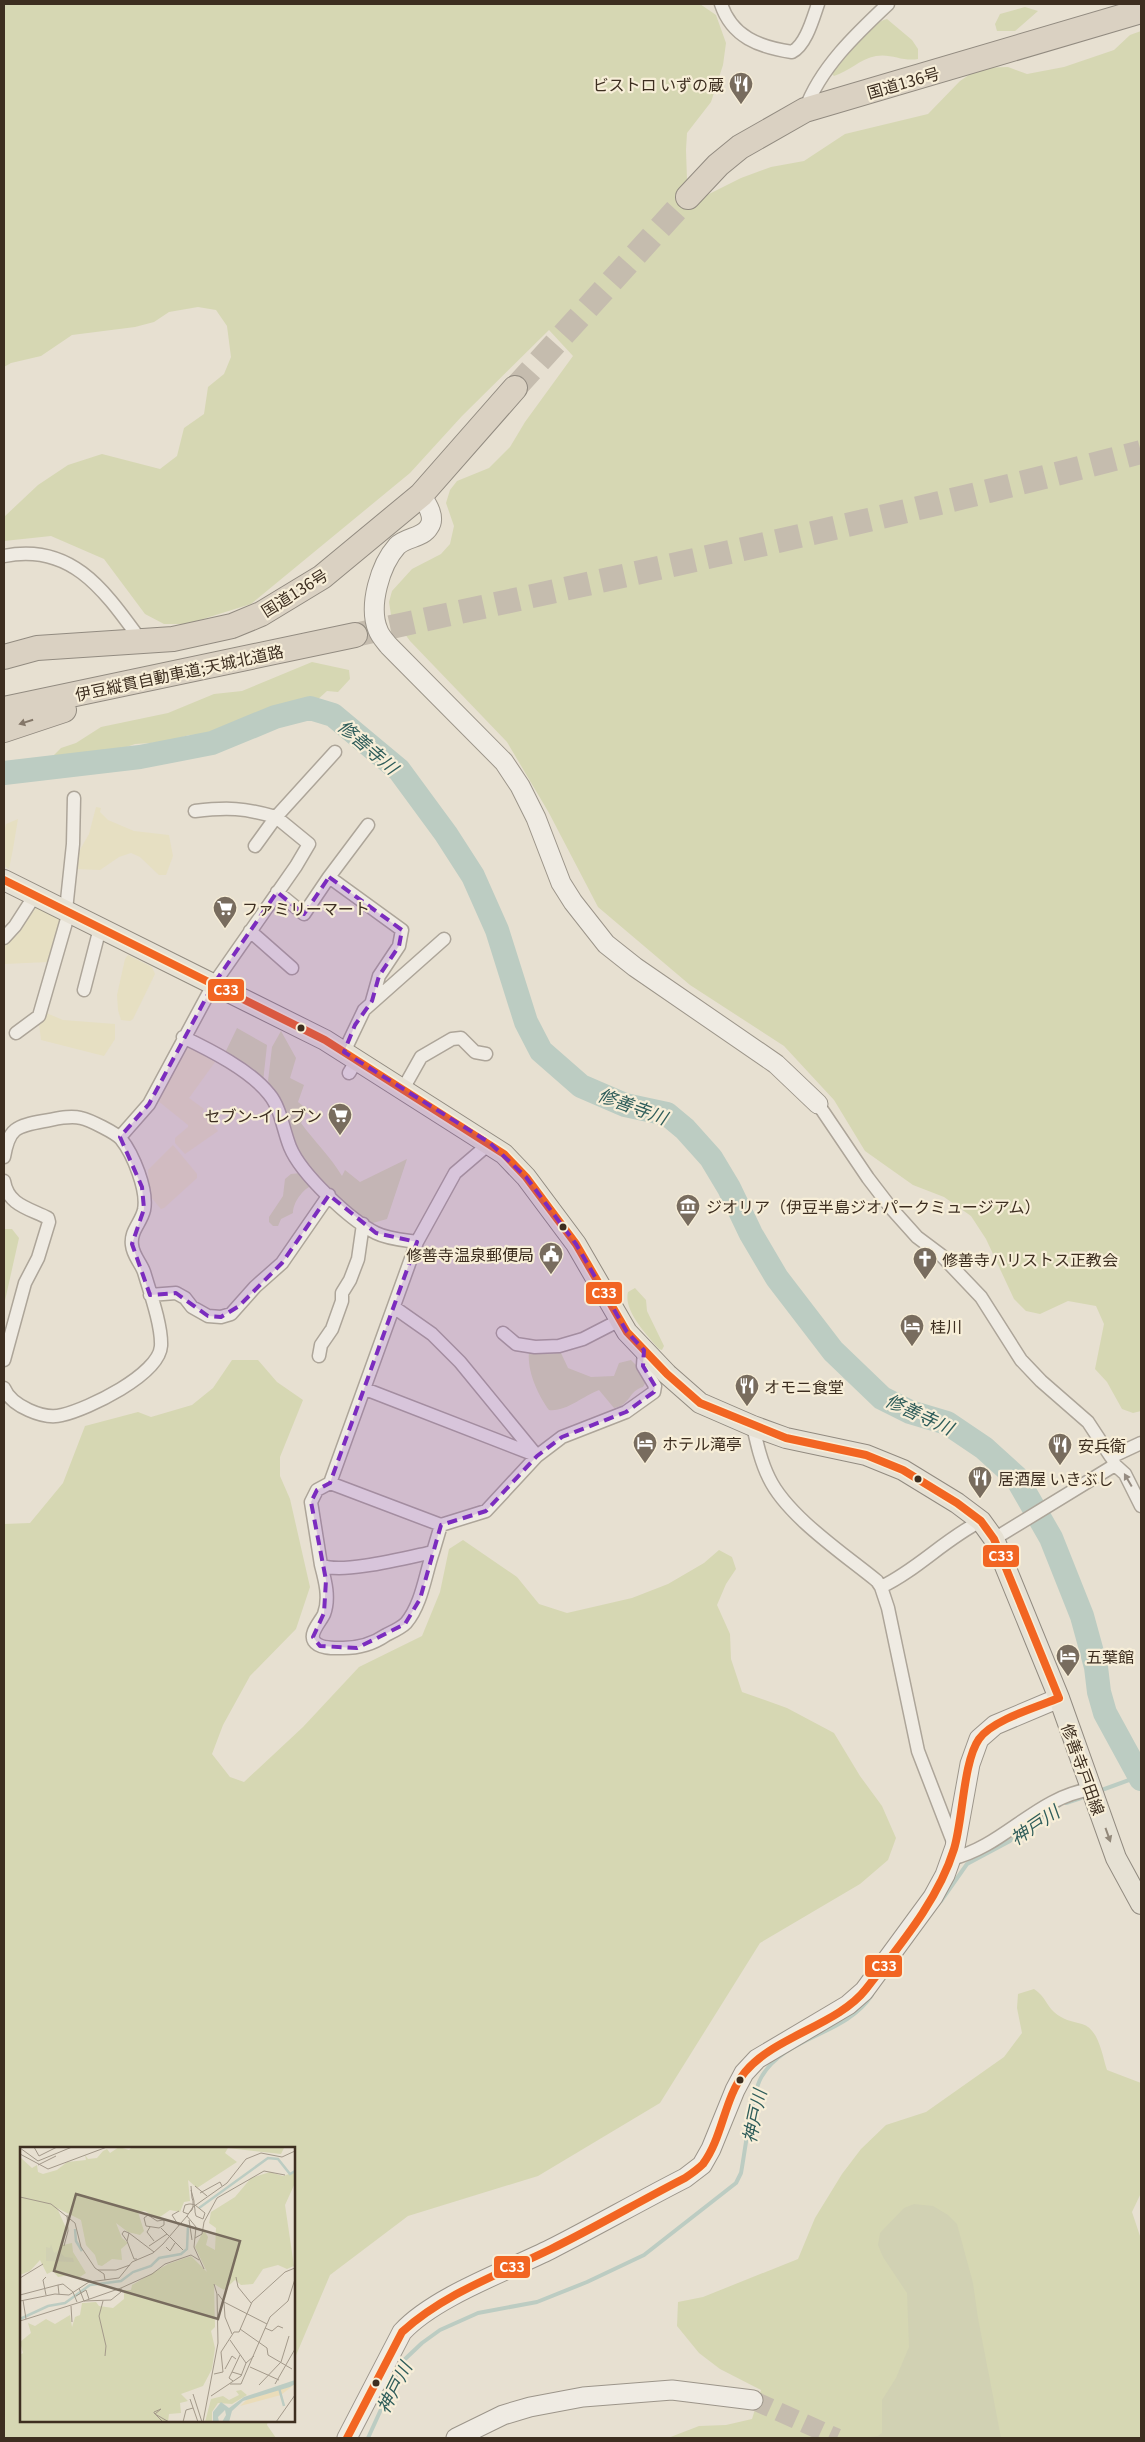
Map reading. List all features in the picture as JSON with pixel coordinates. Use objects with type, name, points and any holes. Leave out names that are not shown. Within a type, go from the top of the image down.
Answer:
[{"type":"highway","name":"国道136号","points":[[688,197],[718,165],[740,147],[805,110],[1141,11]]},
{"type":"highway","name":"国道136号","points":[[4,657],[46,648],[142,642],[207,633],[232,626],[261,614],[322,577],[421,495],[515,388]]},
{"type":"highway","name":"伊豆縦貫自動車道;天城北道路","points":[[4,709],[355,635]]},
{"type":"highway","points":[[4,730],[207,666]]},
{"type":"highway","points":[[4,695],[32,694],[153,674],[179,672]]},
{"type":"main road","name":"修善寺戸田線","points":[[4,880],[213,984],[490,1143],[504,1154],[520,1171],[554,1213],[576,1244],[627,1332],[667,1374],[700,1403],[786,1438],[866,1455],[888,1463],[930,1486],[981,1521],[994,1539],[1059,1698],[1116,1858],[1141,1904]]},
{"type":"street","points":[[721,4],[726,18],[747,39],[792,52],[796,50],[802,41],[818,4]]},
{"type":"street","points":[[805,110],[812,91],[831,65],[863,27],[888,4]]},
{"type":"street","points":[[421,495],[428,504],[432,517],[431,525],[426,532],[409,538],[397,546],[386,563],[374,604],[374,618],[378,632],[389,646],[504,762],[520,786],[536,818],[561,883],[573,902],[606,944],[635,967],[776,1064],[818,1104],[868,1178],[891,1208],[917,1237],[941,1256],[981,1297],[1021,1360],[1041,1381],[1088,1422],[1113,1461],[1125,1474],[1141,1506]]},
{"type":"street","points":[[4,556],[43,555],[64,560],[78,568],[98,586],[142,642]]},
{"type":"street","points":[[254,846],[276,817],[335,752]]},
{"type":"street","points":[[16,1033],[39,1016],[67,911],[73,844],[74,798]]},
{"type":"street","points":[[120,1138],[149,1104],[183,1037],[213,984],[308,844],[276,817],[247,809],[224,808],[195,811]]},
{"type":"street","points":[[277,892],[306,916],[329,877],[368,825]]},
{"type":"street","points":[[329,877],[402,930],[399,946],[380,967],[372,1001]]},
{"type":"street","points":[[4,938],[15,926],[35,895]]},
{"type":"street","points":[[84,990],[100,928]]},
{"type":"street","points":[[250,931],[292,968]]},
{"type":"street","points":[[350,1062],[355,1025],[372,1001],[444,939]]},
{"type":"street","points":[[183,1037],[234,1066],[256,1081],[270,1095],[290,1148],[302,1168],[329,1195],[376,1233],[417,1242]]},
{"type":"street","points":[[389,1086],[421,1058],[452,1039],[461,1038],[475,1052],[486,1054]]},
{"type":"street","points":[[4,1157],[13,1130],[19,1126],[60,1118],[80,1118],[120,1138],[134,1162],[142,1187],[144,1209],[132,1235],[133,1253],[144,1270],[161,1345],[156,1361],[140,1377],[113,1393],[61,1416],[45,1415],[30,1410],[15,1402],[4,1388]]},
{"type":"street","points":[[441,1525],[420,1599],[405,1624],[382,1638],[357,1648],[333,1648],[320,1646],[314,1642],[314,1632],[324,1613],[326,1580],[321,1565],[311,1502],[318,1490],[330,1483],[395,1308],[417,1242],[455,1173],[490,1143]]},
{"type":"street","points":[[4,1181],[6,1192],[11,1200],[48,1218],[49,1222],[38,1258],[22,1290],[4,1360]]},
{"type":"street","points":[[150,1295],[176,1293],[185,1298],[192,1307],[208,1316],[221,1317],[231,1314],[255,1287],[282,1263],[329,1195]]},
{"type":"street","points":[[319,1356],[321,1345],[332,1329],[342,1301],[342,1294],[358,1259],[363,1224]]},
{"type":"street","points":[[395,1308],[432,1334],[460,1362],[537,1456]]},
{"type":"street","points":[[503,1333],[516,1344],[559,1346],[583,1339],[620,1320]]},
{"type":"street","points":[[330,1483],[441,1525],[486,1511],[537,1456],[562,1437],[626,1412],[654,1392],[655,1386],[643,1366],[644,1350]]},
{"type":"street","points":[[365,1388],[537,1456]]},
{"type":"street","points":[[753,1426],[761,1460],[779,1495],[827,1543],[870,1576],[881,1587],[888,1608],[918,1751],[953,1853]]},
{"type":"street","points":[[994,1539],[1066,1496],[1141,1443]]},
{"type":"street","points":[[881,1587],[934,1553],[964,1530],[981,1521]]},
{"type":"street","points":[[321,1565],[328,1569],[337,1569],[433,1552]]},
{"type":"street","points":[[347,2438],[402,2332],[413,2320],[484,2280],[551,2249],[677,2182],[702,2165],[744,2073],[757,2059],[848,2005],[864,1991],[932,1897],[945,1875],[953,1853],[970,1764],[979,1739],[995,1725],[1059,1698]]},
{"type":"street","points":[[953,1853],[973,1853],[1055,1800],[1067,1794],[1092,1789]]},
{"type":"street","points":[[456,2438],[503,2415],[530,2407],[583,2397],[672,2390],[753,2400]]},
{"type":"highlighted area","points":[[329,877],[402,930],[399,946],[379,976],[372,1001],[355,1025],[344,1052],[490,1143],[526,1177],[576,1244],[627,1332],[644,1350],[643,1366],[655,1386],[654,1392],[626,1412],[562,1437],[537,1456],[486,1511],[441,1525],[420,1599],[405,1624],[357,1648],[320,1646],[313,1637],[324,1613],[326,1580],[311,1502],[317,1490],[330,1483],[417,1242],[376,1233],[329,1195],[282,1263],[239,1306],[221,1317],[208,1316],[176,1293],[150,1295],[132,1244],[144,1209],[142,1187],[120,1137],[149,1104],[213,985],[277,892],[304,914]]},
{"type":"shaded area","points":[[96,807],[101,808],[100,812],[108,820],[134,831],[169,835],[173,856],[166,875],[159,875],[140,857],[131,853],[119,857],[100,870],[75,869],[77,855],[89,834]]},
{"type":"shaded area","points":[[18,819],[9,869],[4,866],[4,832],[6,824]]},
{"type":"shaded area","points":[[37,906],[65,919],[49,962],[4,964],[4,946],[19,933]]},
{"type":"shaded area","points":[[128,955],[152,967],[155,974],[133,1019],[130,1021],[121,1020],[117,995],[125,959]]},
{"type":"shaded area","points":[[44,1012],[63,1020],[115,1024],[115,1039],[104,1056],[41,1040],[39,1023]]},
{"type":"shaded area","points":[[184,1044],[191,1046],[215,1062],[189,1098],[204,1109],[202,1113],[218,1131],[185,1154],[175,1143],[175,1138],[188,1125],[157,1100]]},
{"type":"shaded area","points":[[173,1145],[197,1174],[197,1178],[161,1209],[150,1196],[148,1170]]},
{"type":"green space","points":[[4,4],[700,4],[716,15],[726,43],[723,65],[711,102],[687,133],[687,180],[683,192],[693,202],[741,178],[771,167],[804,161],[845,134],[928,114],[960,81],[979,68],[1008,67],[1027,74],[1064,67],[1114,50],[1130,35],[1141,31],[1141,1411],[1133,1413],[1122,1409],[1107,1382],[1095,1369],[1104,1324],[1096,1306],[1068,1301],[1040,1314],[1026,1311],[1014,1299],[986,1239],[971,1216],[944,1197],[913,1185],[865,1151],[834,1100],[784,1046],[690,985],[598,907],[549,813],[507,742],[410,641],[391,615],[389,602],[392,591],[412,569],[441,554],[450,544],[454,526],[446,503],[450,490],[457,481],[489,468],[510,447],[525,422],[573,356],[549,330],[462,416],[410,473],[251,604],[187,624],[164,624],[145,614],[104,559],[51,536],[4,541],[4,517],[38,485],[68,465],[102,454],[160,469],[177,456],[184,428],[204,414],[208,387],[224,374],[231,357],[227,326],[216,310],[198,307],[169,312],[154,322],[135,327],[72,335],[41,356],[11,363],[4,367]]},
{"type":"green space","points":[[1025,7],[1038,11],[1015,31],[997,31],[995,24],[1000,14]]},
{"type":"green space","points":[[887,19],[912,40],[918,49],[918,59],[876,56],[834,76],[832,74],[834,68],[859,40],[873,27]]},
{"type":"green space","points":[[312,662],[349,670],[350,679],[338,692],[327,691],[316,701],[305,702],[262,714],[220,734],[189,735],[166,742],[135,744],[101,756],[72,754],[58,759],[54,755],[61,748],[76,743],[101,727],[168,713],[214,694],[242,691]]},
{"type":"green space","points":[[237,1028],[267,1045],[263,1082],[224,1055]]},
{"type":"green space","points":[[281,1031],[296,1058],[290,1078],[304,1085],[298,1102],[308,1110],[301,1123],[342,1176],[345,1170],[360,1182],[407,1159],[387,1219],[369,1224],[336,1195],[306,1164],[291,1137],[282,1102],[268,1081],[272,1047]]},
{"type":"green space","points":[[301,1173],[311,1186],[304,1190],[299,1197],[293,1213],[281,1219],[278,1226],[273,1226],[269,1222],[269,1217],[283,1196],[285,1179],[291,1174]]},
{"type":"green space","points":[[4,1229],[12,1229],[19,1238],[4,1305]]},
{"type":"green space","points":[[635,1288],[646,1300],[647,1311],[664,1346],[662,1350],[659,1349],[637,1323],[629,1307],[628,1292]]},
{"type":"green space","points":[[558,1351],[561,1353],[568,1368],[591,1377],[614,1376],[619,1363],[631,1360],[646,1375],[647,1380],[643,1387],[638,1389],[624,1404],[614,1408],[599,1390],[562,1409],[549,1410],[534,1382],[529,1352]]},
{"type":"green space","points":[[232,1360],[258,1360],[277,1382],[303,1400],[280,1457],[280,1476],[290,1499],[310,1587],[296,1629],[250,1676],[223,1725],[212,1754],[230,1777],[244,1782],[303,1727],[359,1667],[422,1636],[440,1592],[449,1549],[463,1540],[517,1577],[539,1604],[567,1613],[632,1598],[668,1584],[704,1563],[719,1550],[732,1557],[736,1569],[726,1584],[717,1605],[730,1634],[731,1659],[742,1692],[787,1708],[834,1733],[860,1776],[882,1806],[896,1838],[888,1860],[860,1884],[760,1943],[660,2103],[538,2176],[408,2216],[330,2275],[295,2358],[295,2147],[20,2147],[20,2422],[268,2422],[267,2425],[276,2438],[4,2438],[4,1524],[30,1523],[63,1483],[85,1426],[138,1412],[151,1417],[192,1405],[213,1388]]},
{"type":"green space","points":[[1034,1989],[1057,2015],[1082,2024],[1092,2031],[1099,2043],[1107,2070],[1141,2083],[1141,2193],[1132,2212],[1141,2239],[1141,2438],[668,2438],[699,2426],[726,2425],[752,2419],[761,2390],[720,2369],[699,2353],[677,2326],[678,2302],[703,2297],[798,2259],[815,2218],[842,2174],[861,2149],[886,2125],[926,2112],[1004,2057],[1022,2033],[1017,2008],[1018,1994]]},
{"type":"green space","points":[[914,2204],[933,2206],[948,2215],[957,2224],[973,2283],[1001,2438],[858,2438],[878,2436],[882,2433],[882,2400],[896,2378],[909,2347],[907,2293],[883,2257],[878,2245],[880,2233],[904,2208]]},
{"type":"waterway","name":"修善寺川","points":[[4,773],[140,757],[212,743],[275,717],[310,708],[333,715],[399,770],[446,834],[473,876],[497,930],[526,1022],[541,1051],[581,1086],[625,1105],[667,1114],[685,1129],[711,1158],[729,1188],[751,1234],[777,1278],[833,1351],[882,1398],[910,1412],[947,1423],[984,1448],[1016,1477],[1051,1538],[1082,1616],[1096,1667],[1099,1692],[1105,1713],[1141,1779]]},
{"type":"waterway","name":"神戸川","points":[[1099,1791],[1140,1776]]},
{"type":"waterway","name":"神戸川","points":[[1066,1803],[1081,1798]]},
{"type":"waterway","name":"神戸川","points":[[941,1901],[967,1864],[1010,1841],[1060,1805]]},
{"type":"waterway","name":"神戸川","points":[[368,2438],[403,2361],[422,2343],[440,2330],[478,2313],[537,2302],[587,2282],[644,2255],[736,2183],[741,2173],[752,2108],[762,2076],[786,2052],[847,2019],[861,2008],[872,1995]]},
{"type":"tunnel","points":[[515,388],[688,197]]},
{"type":"tunnel","points":[[355,635],[847,525],[1141,452]]},
{"type":"tunnel","points":[[753,2400],[837,2438]]},
{"type":"transit line","name":"C33","points":[[4,880],[325,1040],[504,1154],[526,1177],[576,1244],[627,1332],[667,1374],[700,1403],[786,1438],[866,1455],[903,1470],[957,1503],[981,1521],[994,1539],[1059,1698],[1004,1720],[985,1732],[979,1739],[966,1776],[954,1849],[947,1868],[928,1905],[866,1989],[854,2001],[823,2022],[773,2049],[745,2072],[732,2094],[715,2142],[703,2164],[685,2178],[568,2241],[474,2285],[436,2306],[419,2318],[402,2332],[347,2438]]},
{"type":"place","name":"ビストロ いずの蔵","points":[[741,105]]},
{"type":"place","name":"ファミリーマート","points":[[225,929]]},
{"type":"place","name":"セブン-イレブン","points":[[340,1136]]},
{"type":"place","name":"ジオリア（伊豆半島ジオパークミュージアム）","points":[[688,1227]]},
{"type":"place","name":"修善寺温泉郵便局","points":[[551,1275]]},
{"type":"place","name":"修善寺ハリストス正教会","points":[[925,1280]]},
{"type":"place","name":"桂川","points":[[912,1347]]},
{"type":"place","name":"オモニ食堂","points":[[747,1407]]},
{"type":"place","name":"ホテル滝亭","points":[[645,1464]]},
{"type":"place","name":"安兵衛","points":[[1060,1466]]},
{"type":"place","name":"居酒屋 いきぶし","points":[[980,1499]]},
{"type":"place","name":"五葉館","points":[[1068,1677]]}]
